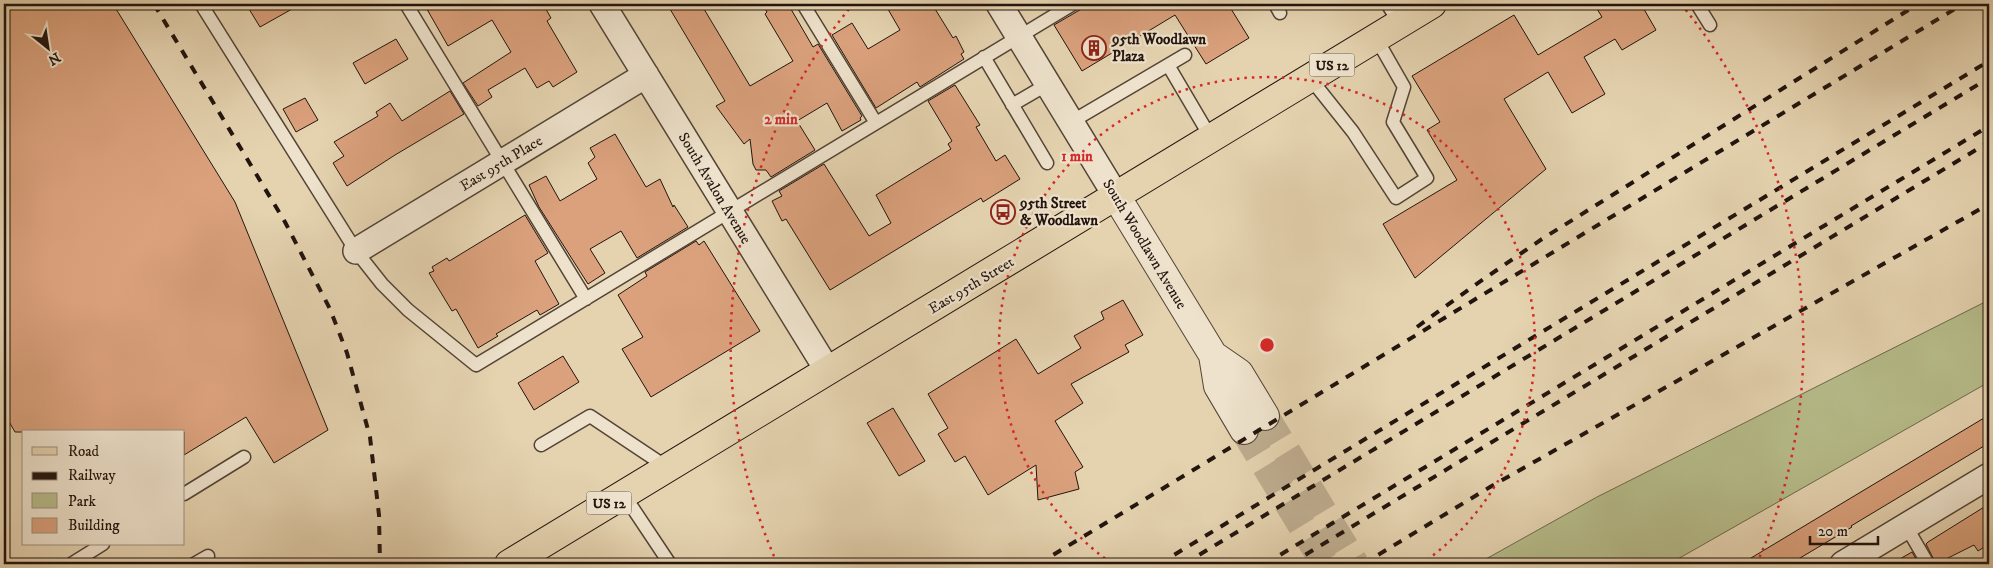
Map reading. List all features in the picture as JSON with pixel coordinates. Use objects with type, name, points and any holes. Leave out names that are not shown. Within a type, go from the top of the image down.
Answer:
[{"type":"main road","name":"East 95th Street","points":[[509,564],[1376,38],[1400,12],[1432,4]]},
{"type":"street","name":"South Avalon Avenue","points":[[602,4],[828,371]]},
{"type":"street","name":"South Woodlawn Avenue","points":[[999,4],[1213,355],[1239,373],[1255,423]]},
{"type":"street","name":"East 95th Place","points":[[356,251],[646,75]]},
{"type":"street","points":[[1843,564],[1989,476]]},
{"type":"lane","points":[[201,4],[356,251],[382,284],[408,310],[476,365],[1073,4]]},
{"type":"lane","points":[[406,4],[586,299]]},
{"type":"lane","points":[[803,4],[876,123]]},
{"type":"lane","points":[[1697,4],[1710,25]]},
{"type":"lane","points":[[1310,78],[1353,132],[1396,198],[1427,178],[1393,122],[1404,86],[1376,38]]},
{"type":"lane","points":[[1071,122],[1185,55]]},
{"type":"lane","points":[[984,58],[1047,163]]},
{"type":"lane","points":[[1168,65],[1211,138]]},
{"type":"lane","points":[[1012,105],[1048,84]]},
{"type":"lane","points":[[541,445],[590,416],[668,468]]},
{"type":"lane","points":[[185,493],[244,457]]},
{"type":"lane","points":[[624,494],[670,564]]},
{"type":"lane","points":[[1906,526],[1928,564]]},
{"type":"lane","points":[[71,564],[100,546]]},
{"type":"lane","points":[[194,564],[208,556]]},
{"type":"green space","points":[[1989,300],[1989,382],[1669,564],[1477,564],[1597,497]]},
{"type":"building","points":[[4,4],[113,4],[235,202],[328,430],[274,463],[246,417],[185,454],[185,430],[22,430],[22,432],[15,432],[4,413]]},
{"type":"building","points":[[246,4],[301,4],[260,27]]},
{"type":"building","points":[[424,4],[543,4],[551,18],[547,21],[577,72],[553,87],[549,81],[537,88],[525,68],[488,90],[492,97],[478,106],[463,83],[511,52],[492,20],[448,46]]},
{"type":"building","points":[[667,4],[701,4],[750,86],[793,61],[765,14],[767,12],[762,4],[788,4],[813,47],[818,44],[862,116],[861,120],[842,131],[827,103],[797,121],[815,150],[771,177],[766,170],[756,170],[753,164],[750,139],[744,144],[716,106],[725,101]]},
{"type":"building","points":[[885,4],[932,4],[953,38],[956,36],[964,52],[961,54],[964,59],[920,87],[917,82],[876,108],[832,35],[852,23],[868,49],[900,30]]},
{"type":"building","name":"95th Woodlawn Plaza","points":[[1090,4],[1228,4],[1249,38],[1206,64],[1175,15],[1082,71],[1054,25]]},
{"type":"building","points":[[1594,4],[1641,4],[1656,30],[1622,50],[1615,39],[1584,57],[1605,94],[1572,113],[1548,72],[1504,99],[1546,169],[1415,278],[1383,224],[1457,180],[1427,130],[1440,122],[1412,76],[1514,15],[1538,55],[1602,17]]},
{"type":"building","points":[[396,39],[408,59],[365,84],[353,63]]},
{"type":"building","points":[[955,85],[980,125],[976,127],[996,161],[1005,155],[1020,179],[983,202],[981,198],[830,290],[786,219],[782,221],[772,201],[782,196],[779,191],[824,164],[869,236],[891,223],[876,195],[951,149],[948,144],[952,141],[928,101]]},
{"type":"building","points":[[450,91],[464,114],[347,186],[333,163],[344,156],[334,142],[378,116],[376,112],[390,103],[402,121]]},
{"type":"building","points":[[305,98],[318,120],[296,132],[283,109]]},
{"type":"building","points":[[615,134],[646,187],[660,179],[673,207],[674,205],[688,227],[637,258],[621,231],[590,249],[605,273],[588,284],[539,207],[529,185],[546,176],[560,201],[597,179],[588,163],[595,157],[590,148]]},
{"type":"building","points":[[525,215],[548,253],[535,261],[559,304],[540,315],[537,310],[496,334],[498,336],[478,348],[456,309],[452,311],[429,273],[434,271],[432,267],[447,258],[449,261],[451,260]]},
{"type":"building","points":[[696,241],[699,245],[704,241],[760,331],[651,397],[622,349],[643,337],[618,295],[647,276],[645,272]]},
{"type":"building","points":[[1123,300],[1143,335],[1125,345],[1129,352],[1071,384],[1083,403],[1055,421],[1083,467],[1075,472],[1079,489],[1038,500],[1036,465],[988,495],[965,456],[955,462],[938,434],[948,428],[928,394],[1016,339],[1038,374],[1081,348],[1074,336],[1104,319],[1101,312]]},
{"type":"building","points":[[563,356],[579,382],[534,410],[518,383]]},
{"type":"building","points":[[893,408],[925,461],[899,476],[867,423]]},
{"type":"building","points":[[1989,415],[1989,443],[1852,527],[1790,564],[1741,564]]},
{"type":"building","points":[[1989,504],[1989,544],[1978,551],[1974,545],[1936,564],[1926,544]]},
{"type":"building","points":[[1912,552],[1919,564],[1891,564]]},
{"type":"tunnel","points":[[1265,416],[1355,564]]},
{"type":"tunnel","points":[[1244,430],[1325,564]]},
{"type":"railway","points":[[154,4],[285,222],[330,309],[347,353],[370,437],[379,515],[380,564]]},
{"type":"railway","points":[[1417,327],[1542,239],[1918,4]]},
{"type":"railway","points":[[1038,564],[1963,4]]},
{"type":"railway","points":[[1159,564],[1989,61]]},
{"type":"railway","points":[[1184,564],[1989,78]]},
{"type":"railway","points":[[1265,564],[1989,126]]},
{"type":"railway","points":[[1290,564],[1989,142]]},
{"type":"railway","points":[[1363,564],[1490,487],[1989,204]]},
{"type":"place","name":"95th Woodlawn Plaza","points":[[1094,48]]},
{"type":"place","name":"95th Street & Woodlawn","points":[[1003,212]]}]
